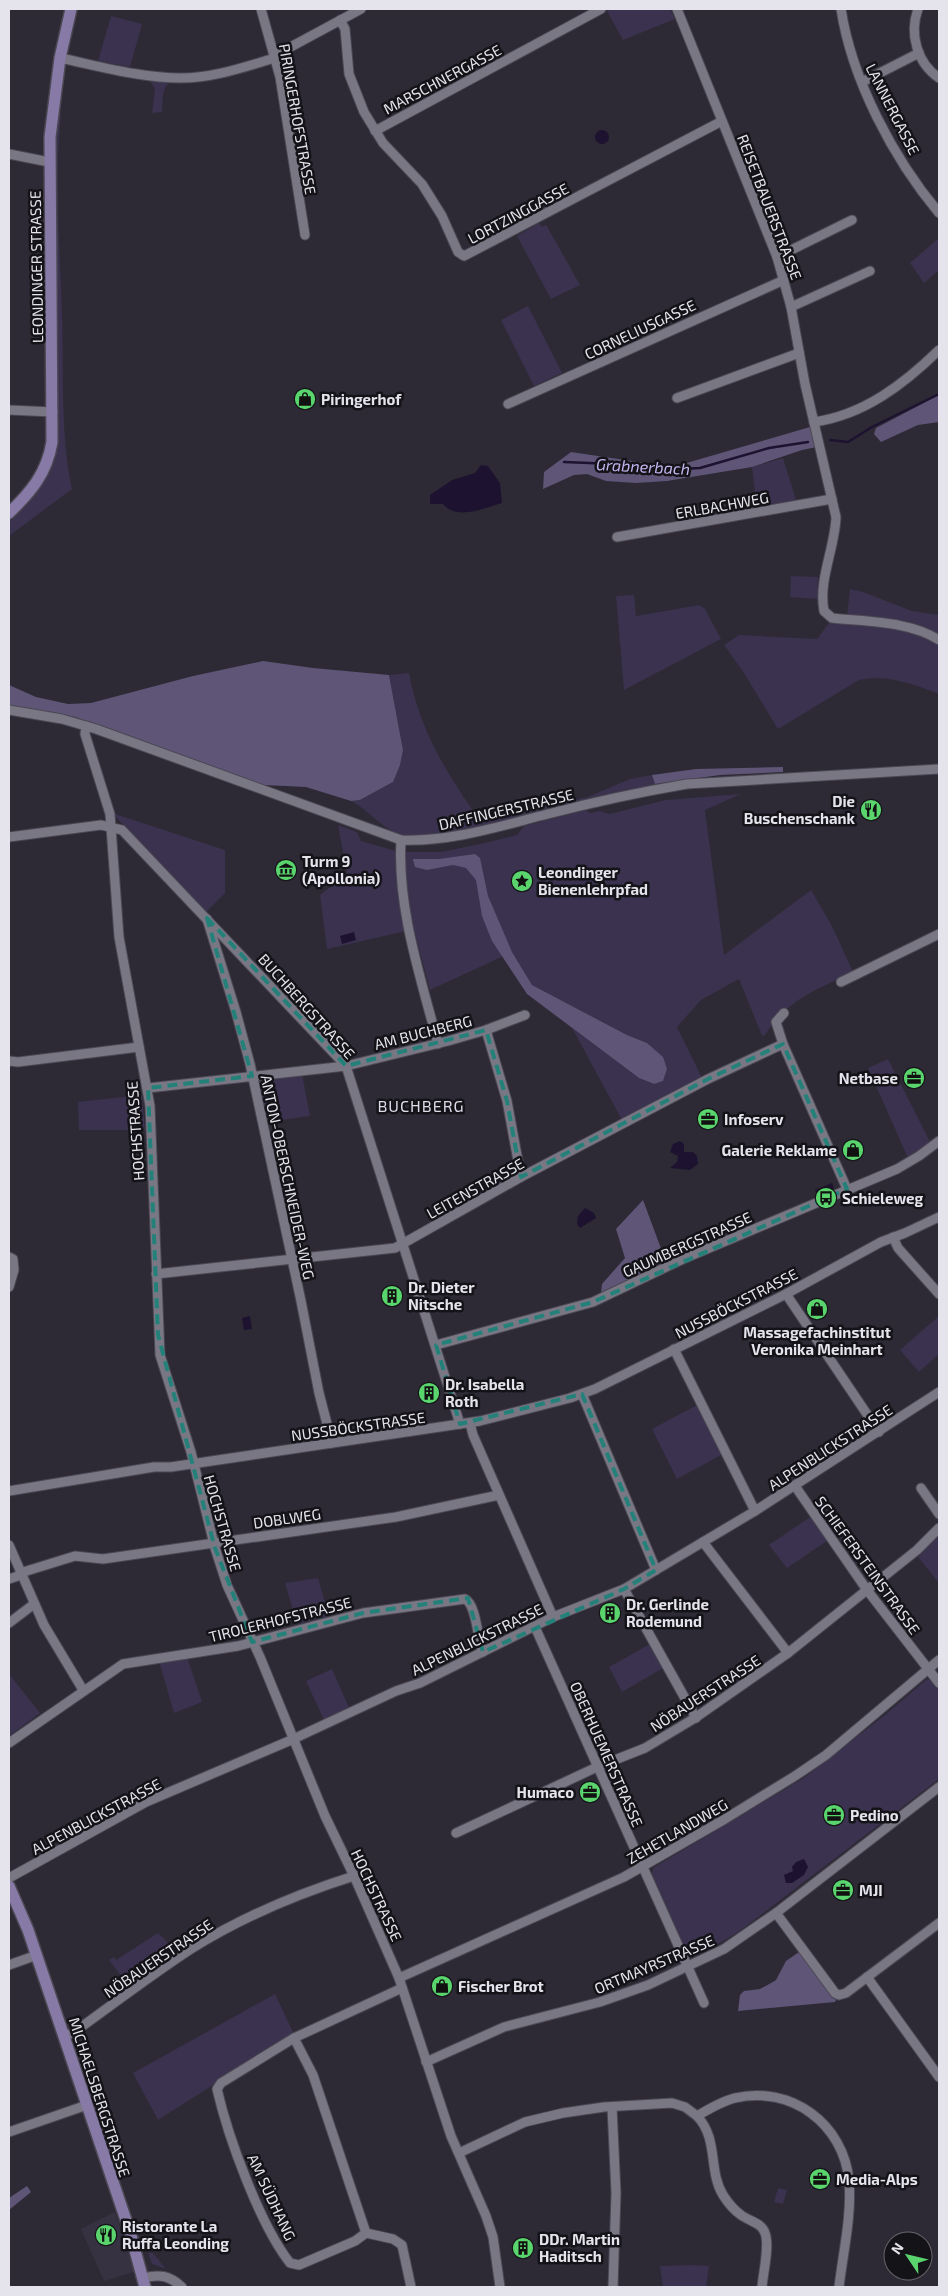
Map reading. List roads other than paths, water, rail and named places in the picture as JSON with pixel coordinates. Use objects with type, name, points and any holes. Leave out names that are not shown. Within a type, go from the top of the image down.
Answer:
[{"type":"street","name":"LEONDINGER STRASSE","points":[[9,513],[37,483],[45,470],[52,442],[49,162],[52,112],[60,58],[71,9]]},
{"type":"street","name":"PIRINGERHOFSTRASSE","points":[[261,9],[275,56],[306,235]]},
{"type":"street","points":[[60,58],[160,77],[183,78],[226,73],[275,56],[361,9]]},
{"type":"street","name":"MARSCHNERGASSE","points":[[340,20],[345,29],[347,64],[353,88],[375,131],[601,9]]},
{"type":"street","name":"REISETBAUERSTRASSE","points":[[678,9],[777,257],[791,307],[814,422]]},
{"type":"street","name":"LANNERGASSE","points":[[841,9],[849,49],[862,82],[903,162],[939,213]]},
{"type":"street","points":[[918,9],[914,31],[919,53],[928,68],[939,78]]},
{"type":"street","points":[[862,82],[919,53]]},
{"type":"street","name":"LORTZINGGASSE","points":[[375,131],[387,148],[422,184],[442,216],[458,252],[464,256],[722,121]]},
{"type":"street","points":[[9,154],[43,163],[49,162]]},
{"type":"street","points":[[777,257],[852,220]]},
{"type":"street","points":[[791,307],[870,271]]},
{"type":"street","name":"CORNELIUSGASSE","points":[[508,404],[784,280]]},
{"type":"street","points":[[939,350],[911,376],[878,398],[847,414],[814,422],[832,499],[836,527],[824,590],[823,608],[826,615],[832,618],[903,626],[924,632],[939,640]]},
{"type":"street","points":[[677,398],[799,353]]},
{"type":"street","points":[[9,410],[53,412]]},
{"type":"street","name":"ERLBACHWEG","points":[[617,537],[832,499]]},
{"type":"street","name":"DAFFINGERSTRASSE","points":[[9,710],[37,714],[86,726],[401,840],[437,839],[472,834],[646,791],[687,784],[939,769]]},
{"type":"street","name":"HOCHSTRASSE","points":[[86,726],[85,734],[110,814],[119,937],[148,1088],[160,1354],[227,1585],[325,1816],[399,1978],[426,2062],[459,2153],[493,2236],[500,2287]]},
{"type":"street","points":[[9,837],[101,825],[111,828]]},
{"type":"street","name":"BUCHBERGSTRASSE","points":[[111,828],[122,830],[346,1066],[460,1424]]},
{"type":"street","points":[[401,840],[402,883],[406,908],[438,1044]]},
{"type":"street","name":"ANTON-OBERSCHNEIDER-WEG","points":[[206,918],[236,1012],[252,1076],[319,1393],[332,1443]]},
{"type":"street","points":[[841,982],[939,934]]},
{"type":"street","points":[[784,1013],[776,1022],[783,1044],[847,1189]]},
{"type":"street","name":"AM BUCHBERG","points":[[148,1088],[346,1066],[438,1044],[486,1030],[525,1015]]},
{"type":"street","points":[[486,1030],[507,1101],[521,1178]]},
{"type":"street","name":"LEITENSTRASSE","points":[[156,1274],[395,1248],[708,1078],[783,1044]]},
{"type":"street","points":[[9,1061],[18,1062],[139,1047]]},
{"type":"street","name":"GAUMBERGSTRASSE","points":[[436,1345],[593,1302],[683,1259],[897,1169],[939,1141]]},
{"type":"street","name":"NUSSBÖCKSTRASSE","points":[[9,1491],[154,1467],[193,1464],[470,1423],[582,1394],[786,1294],[881,1242],[939,1217]]},
{"type":"street","points":[[893,1237],[898,1248],[939,1294]]},
{"type":"street","points":[[9,1257],[14,1260],[15,1264],[9,1287]]},
{"type":"street","points":[[786,1294],[879,1432]]},
{"type":"street","points":[[674,1349],[756,1511]]},
{"type":"street","name":"ALPENBLICKSTRASSE","points":[[9,1878],[146,1802],[420,1683],[553,1618],[624,1589],[756,1511],[939,1392]]},
{"type":"street","points":[[582,1394],[656,1570]]},
{"type":"street","points":[[470,1423],[473,1435],[553,1618]]},
{"type":"street","name":"SCHIEFERSTEINSTRASSE","points":[[795,1486],[867,1590],[939,1683]]},
{"type":"street","points":[[921,1488],[939,1514]]},
{"type":"street","name":"DOBLWEG","points":[[9,1579],[75,1556],[103,1559],[396,1517],[499,1495]]},
{"type":"street","name":"NÖBAUERSTRASSE","points":[[456,1832],[598,1767],[645,1748],[696,1718],[788,1653],[916,1550],[939,1528]]},
{"type":"street","points":[[703,1542],[788,1653]]},
{"type":"street","points":[[9,1545],[55,1647],[83,1690]]},
{"type":"street","points":[[624,1589],[696,1718]]},
{"type":"street","name":"TIROLERHOFSTRASSE","points":[[9,1743],[123,1664],[252,1642],[363,1613],[462,1598],[468,1600],[472,1607],[483,1652]]},
{"type":"street","points":[[9,1623],[34,1604]]},
{"type":"street","name":"OBERHUEMERSTRASSE","points":[[534,1627],[704,2003]]},
{"type":"street","name":"ZEHETLANDWEG","points":[[399,1978],[624,1877],[643,1866],[795,1776],[860,1728],[939,1660]]},
{"type":"street","name":"ORTMAYRSTRASSE","points":[[426,2062],[504,2027],[600,2002],[687,1967],[724,1949],[776,1913],[939,1787]]},
{"type":"street","name":"NÖBAUERSTRASSE","points":[[64,2036],[73,2033],[192,1949],[246,1918],[296,1895],[354,1876]]},
{"type":"street","name":"MICHAELSBERGSTRASSE","points":[[9,1886],[37,1955],[64,2036],[84,2106],[130,2232],[144,2283],[155,2276],[166,2276],[182,2287]]},
{"type":"street","points":[[776,1913],[837,1994],[846,1993],[939,1923]]},
{"type":"street","points":[[9,1965],[37,1955]]},
{"type":"street","points":[[868,1977],[939,2077]]},
{"type":"street","points":[[402,1988],[294,2038],[313,2075],[366,2233],[393,2239],[402,2245],[411,2287]]},
{"type":"street","name":"AM SÜDHANG","points":[[294,2038],[221,2083],[217,2090],[237,2153],[257,2202],[290,2262],[299,2265],[355,2241],[366,2233]]},
{"type":"street","points":[[697,2116],[734,2098],[769,2096],[786,2099],[803,2107],[823,2123],[841,2149],[849,2181],[849,2202],[839,2287]]},
{"type":"street","points":[[459,2153],[531,2120],[563,2113],[672,2103],[685,2107],[706,2126],[710,2137],[716,2178],[724,2196],[739,2214],[759,2225],[765,2232],[766,2243],[762,2287]]},
{"type":"street","name":"MICHAELSBERGSTRASSE","points":[[9,2132],[84,2106]]},
{"type":"street","points":[[612,2107],[616,2193],[613,2287]]},
{"type":"waterway","name":"Grabnerbach","points":[[830,440],[848,442],[872,427],[939,394]]},
{"type":"waterway","name":"Grabnerbach","points":[[564,462],[614,464],[664,470],[700,468],[769,448],[808,442]]},
{"type":"place","name":"Piringerhof","points":[[305,399]]},
{"type":"place","name":"Die Buschenschank","points":[[871,810]]},
{"type":"place","name":"Turm 9 (Apollonia)","points":[[286,870]]},
{"type":"place","name":"Leondinger Bienenlehrpfad","points":[[522,881]]},
{"type":"place","name":"Netbase","points":[[914,1078]]},
{"type":"place","name":"Infoserv","points":[[708,1119]]},
{"type":"place","name":"Galerie Reklame","points":[[853,1150]]},
{"type":"place","name":"Schieleweg","points":[[826,1198]]},
{"type":"place","name":"Dr. Dieter Nitsche","points":[[392,1296]]},
{"type":"place","name":"Massagefachinstitut Veronika Meinhart","points":[[817,1309]]},
{"type":"place","name":"Dr. Isabella Roth","points":[[429,1393]]},
{"type":"place","name":"Dr. Gerlinde Rodemund","points":[[610,1613]]},
{"type":"place","name":"Humaco","points":[[590,1792]]},
{"type":"place","name":"Pedino","points":[[834,1815]]},
{"type":"place","name":"MJI","points":[[843,1890]]},
{"type":"place","name":"Fischer Brot","points":[[442,1986]]},
{"type":"place","name":"Media-Alps","points":[[820,2179]]},
{"type":"place","name":"Ristorante La Ruffa Leonding","points":[[106,2235]]},
{"type":"place","name":"DDr. Martin Haditsch","points":[[523,2248]]},
{"type":"district","name":"BUCHBERG","points":[[421,1105]]}]
